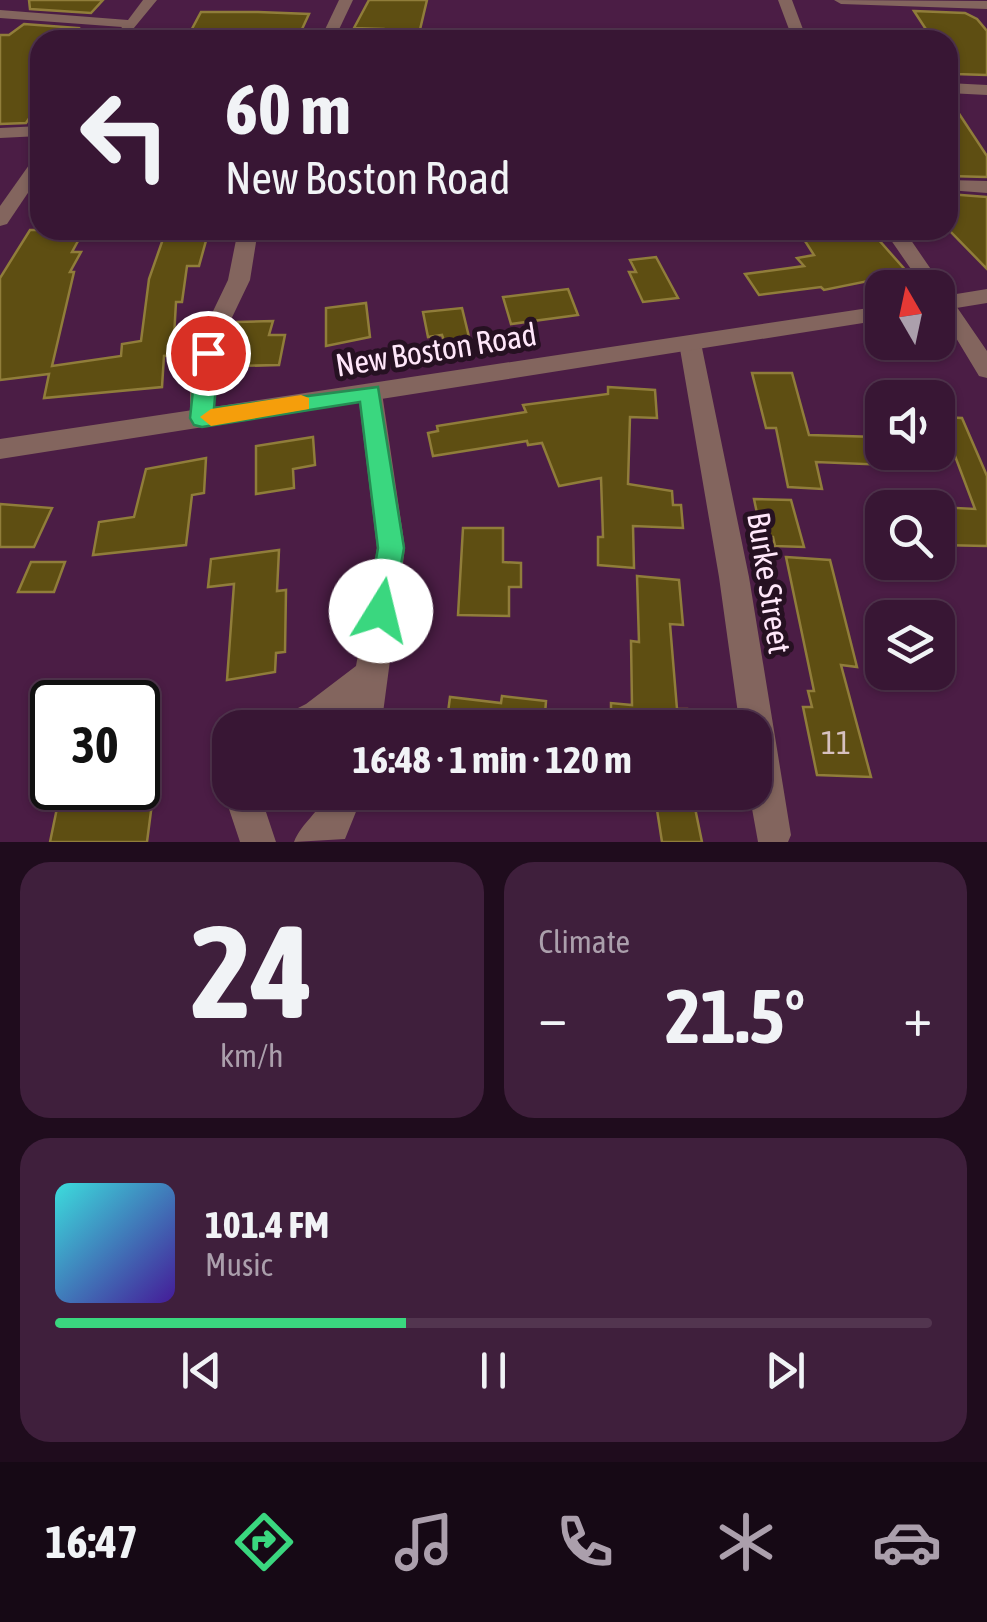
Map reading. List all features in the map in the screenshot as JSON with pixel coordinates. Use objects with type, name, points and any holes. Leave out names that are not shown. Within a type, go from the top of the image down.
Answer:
[{"type":"street","points":[[127,30],[150,0]]},
{"type":"street","points":[[332,30],[346,0]]},
{"type":"street","points":[[785,0],[796,30]]},
{"type":"street","points":[[841,0],[987,5]]},
{"type":"street","points":[[0,14],[131,24]]},
{"type":"street","points":[[958,89],[987,90]]},
{"type":"street","points":[[0,133],[30,132]]},
{"type":"street","points":[[0,220],[30,176]]},
{"type":"street","points":[[958,186],[987,187]]},
{"type":"street","points":[[202,418],[202,374],[214,332],[238,280],[246,240]]},
{"type":"street","points":[[901,240],[921,270]]},
{"type":"street","points":[[955,296],[987,296]]},
{"type":"street","name":"New Boston Road","points":[[0,448],[865,316]]},
{"type":"street","points":[[955,321],[987,370]]},
{"type":"street","name":"Burke Street","points":[[690,344],[734,576],[773,835]]},
{"type":"street","points":[[366,710],[391,548],[370,393]]},
{"type":"street","points":[[326,710],[370,675]]},
{"type":"street","points":[[246,810],[258,842]]},
{"type":"street","points":[[312,842],[332,826],[339,810]]},
{"type":"building","points":[[29,0],[103,0],[91,13],[30,9]]},
{"type":"building","points":[[369,0],[427,0],[420,30],[354,28]]},
{"type":"building","points":[[914,11],[965,13],[977,19],[987,31],[987,75],[958,74],[958,30],[926,30]]},
{"type":"building","points":[[201,12],[309,14],[302,30],[191,30]]},
{"type":"building","points":[[24,24],[78,28],[30,30],[30,117],[26,123],[0,124],[0,35],[9,35]]},
{"type":"building","points":[[958,112],[987,156],[987,177],[958,176]]},
{"type":"building","points":[[958,195],[987,197],[987,269],[958,239]]},
{"type":"building","points":[[30,230],[30,240],[79,240],[72,252],[81,252],[70,272],[74,272],[52,366],[121,356],[122,344],[141,341],[149,279],[163,240],[206,240],[199,266],[187,266],[182,302],[176,302],[173,355],[164,356],[162,387],[44,398],[49,374],[0,380],[0,278]]},
{"type":"building","points":[[804,240],[879,240],[905,270],[865,270],[865,282],[824,290],[821,287],[759,295],[745,274],[804,266],[797,258],[814,255]]},
{"type":"building","points":[[656,257],[678,298],[643,302],[629,272],[636,272],[630,260]]},
{"type":"building","points":[[568,289],[578,315],[511,324],[503,297]]},
{"type":"building","points":[[366,303],[370,337],[326,346],[326,308]]},
{"type":"building","points":[[462,308],[469,337],[444,341],[442,335],[428,337],[423,312]]},
{"type":"building","points":[[273,321],[269,335],[285,335],[279,365],[239,366],[242,353],[236,353],[238,345],[230,345],[237,322]]},
{"type":"building","points":[[752,373],[792,373],[809,435],[865,437],[865,464],[816,462],[822,489],[788,487],[776,428],[766,428]]},
{"type":"building","points":[[608,387],[655,390],[657,418],[630,417],[628,484],[672,491],[673,505],[681,505],[683,528],[633,526],[634,568],[598,565],[598,537],[603,537],[601,478],[559,486],[542,443],[528,445],[527,441],[433,456],[428,433],[438,431],[437,426],[526,412],[523,405],[608,394]]},
{"type":"building","points":[[955,418],[962,418],[987,476],[987,546],[955,545],[955,508],[975,509],[955,456]]},
{"type":"building","points":[[313,437],[315,465],[293,469],[294,488],[256,494],[256,446]]},
{"type":"building","points":[[206,458],[204,493],[192,495],[186,545],[93,555],[99,522],[134,517],[146,469]]},
{"type":"building","points":[[754,499],[791,500],[804,547],[775,546],[773,537],[762,537]]},
{"type":"building","points":[[0,504],[52,508],[34,547],[0,547]]},
{"type":"building","points":[[463,528],[503,528],[503,562],[521,563],[521,587],[509,587],[509,616],[458,615]]},
{"type":"building","points":[[279,550],[277,591],[286,590],[285,652],[276,653],[275,672],[227,680],[234,584],[208,587],[211,559]]},
{"type":"building","points":[[786,557],[830,560],[857,667],[841,665],[871,777],[817,775],[803,707],[812,707],[808,691],[814,691]]},
{"type":"building","points":[[31,562],[65,562],[54,592],[18,592]]},
{"type":"building","points":[[637,576],[679,580],[683,625],[670,624],[677,709],[687,710],[611,710],[611,703],[632,705],[631,641],[639,642]]},
{"type":"building","points":[[502,696],[546,701],[545,710],[448,710],[450,697],[501,703]]},
{"type":"building","points":[[57,810],[151,810],[147,842],[50,842]]},
{"type":"building","points":[[657,810],[695,810],[702,842],[662,842]]},
{"type":"slow traffic","points":[[211,417],[301,403]]},
{"type":"route","points":[[208,353],[202,374],[202,418],[370,393],[391,548],[381,611]]}]
